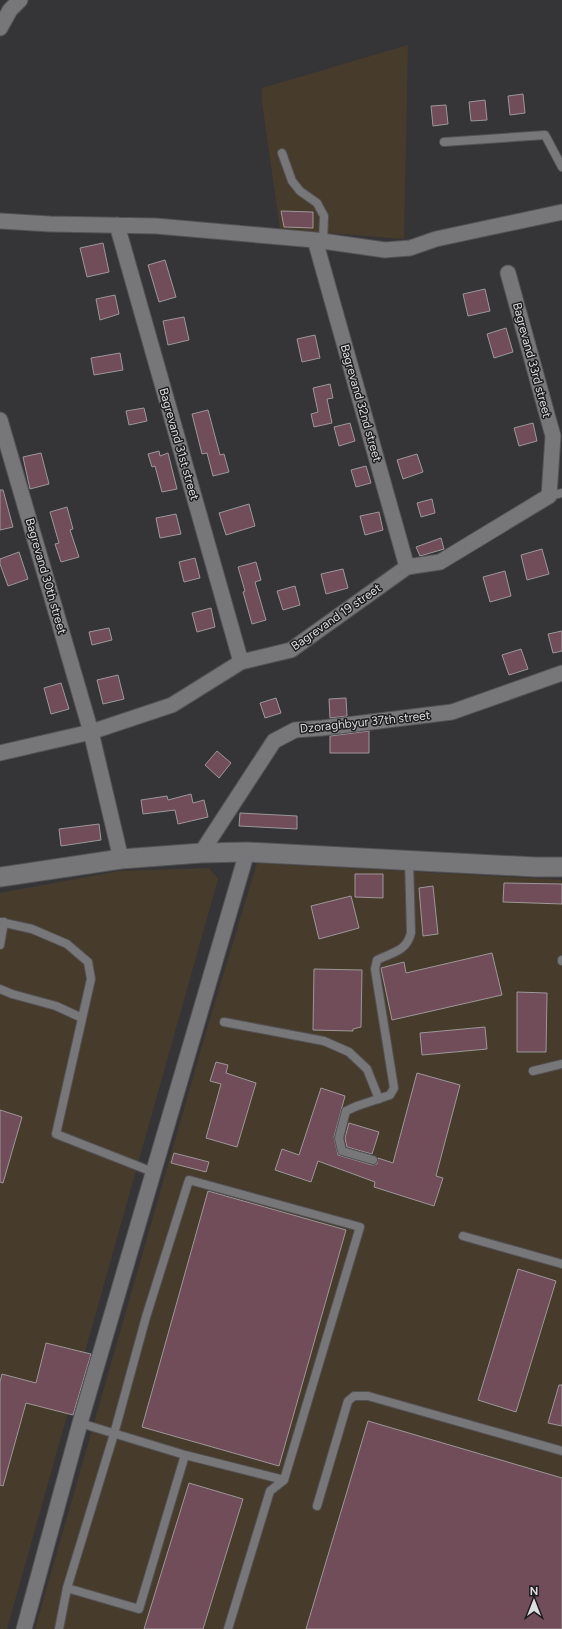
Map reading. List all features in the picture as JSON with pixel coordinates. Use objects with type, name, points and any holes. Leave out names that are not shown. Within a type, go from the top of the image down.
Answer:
[{"type":"street","points":[[0,28],[10,10],[20,0]]},
{"type":"street","points":[[0,221],[50,224],[156,226],[319,241],[385,250],[410,248],[436,239],[562,212]]},
{"type":"street","name":"Bagrevand 31st street","points":[[117,225],[242,662]]},
{"type":"street","name":"Bagrevand 32nd street","points":[[319,241],[407,567]]},
{"type":"street","name":"Bagrevand 33rd street","points":[[508,273],[553,436],[555,494]]},
{"type":"street","name":"Bagrevand 30th street","points":[[0,420],[91,732],[121,859]]},
{"type":"street","name":"Bagrevand 19 street","points":[[0,752],[91,732],[172,705],[242,662],[291,650],[407,567],[440,562],[555,494]]},
{"type":"street","name":"Dzoraghbyur 37th street","points":[[201,853],[274,741],[295,730],[452,712],[562,673]]},
{"type":"street","points":[[24,1629],[80,1423],[247,852]]},
{"type":"street","points":[[0,877],[121,859],[201,853],[247,852],[535,867],[562,867]]},
{"type":"lane","points":[[444,142],[545,135],[562,167]]},
{"type":"lane","points":[[282,153],[292,181],[300,191],[317,203],[324,216],[319,241]]},
{"type":"lane","points":[[373,1160],[342,1151],[339,1138],[346,1111],[390,1095],[394,1088],[375,969],[377,960],[403,949],[408,942],[411,933],[409,860]]},
{"type":"lane","points":[[0,945],[2,922],[32,929],[67,944],[88,962],[91,978],[56,1134],[153,1172]]},
{"type":"lane","points":[[0,989],[12,994],[56,1006],[82,1018]]},
{"type":"lane","points":[[224,1022],[324,1041],[349,1052],[367,1069],[379,1098]]},
{"type":"lane","points":[[533,1071],[562,1064]]},
{"type":"lane","points":[[59,1629],[67,1588],[114,1434],[146,1317],[189,1180],[360,1227],[284,1480],[270,1491],[228,1629]]},
{"type":"lane","points":[[463,1236],[562,1264]]},
{"type":"lane","points":[[317,1506],[348,1401],[354,1396],[368,1396],[562,1451]]},
{"type":"lane","points":[[80,1423],[185,1455],[284,1480]]},
{"type":"lane","points":[[67,1588],[139,1609],[185,1455]]},
{"type":"shaded area","points":[[408,45],[404,239],[280,229],[262,102],[262,88]]},
{"type":"shaded area","points":[[257,863],[562,880],[562,1629],[35,1629],[206,1032]]},
{"type":"shaded area","points":[[209,868],[218,879],[7,1629],[0,1629],[0,893],[119,871]]},
{"type":"building","points":[[523,94],[525,113],[510,115],[508,96]]},
{"type":"building","points":[[485,100],[487,120],[471,121],[469,102]]},
{"type":"building","points":[[446,105],[448,124],[433,126],[431,106]]},
{"type":"building","points":[[281,211],[313,212],[313,228],[284,227]]},
{"type":"building","points":[[103,243],[109,272],[87,277],[80,248]]},
{"type":"building","points":[[165,260],[176,297],[159,302],[148,265]]},
{"type":"building","points":[[485,289],[490,311],[468,316],[463,294]]},
{"type":"building","points":[[115,295],[119,314],[100,320],[96,299]]},
{"type":"building","points":[[184,317],[189,340],[168,345],[163,321]]},
{"type":"building","points":[[506,328],[513,352],[494,358],[487,334]]},
{"type":"building","points":[[315,335],[320,358],[302,362],[297,339]]},
{"type":"building","points":[[120,353],[123,370],[94,375],[91,358]]},
{"type":"building","points":[[330,384],[333,398],[327,399],[332,423],[314,427],[311,414],[318,412],[313,388]]},
{"type":"building","points":[[144,408],[147,421],[129,425],[126,411]]},
{"type":"building","points":[[208,410],[220,455],[224,454],[229,472],[213,476],[207,453],[202,454],[192,414]]},
{"type":"building","points":[[350,423],[355,441],[339,446],[334,427]]},
{"type":"building","points":[[533,423],[537,441],[519,446],[514,428]]},
{"type":"building","points":[[159,451],[160,456],[168,453],[177,489],[162,492],[155,466],[152,467],[148,454]]},
{"type":"building","points":[[41,453],[49,484],[30,489],[23,457]]},
{"type":"building","points":[[417,454],[423,472],[403,479],[397,460]]},
{"type":"building","points":[[366,466],[371,483],[356,487],[351,470]]},
{"type":"building","points":[[0,490],[3,490],[13,527],[0,530]]},
{"type":"building","points":[[432,499],[435,513],[421,517],[417,503]]},
{"type":"building","points":[[249,504],[255,526],[226,535],[219,513]]},
{"type":"building","points":[[67,507],[73,529],[70,530],[79,557],[61,562],[55,544],[59,543],[50,512]]},
{"type":"building","points":[[379,512],[383,530],[365,535],[360,516]]},
{"type":"building","points":[[176,514],[181,534],[160,538],[156,518]]},
{"type":"building","points":[[441,538],[444,549],[420,556],[416,547]]},
{"type":"building","points":[[542,549],[549,574],[527,580],[521,555]]},
{"type":"building","points":[[19,552],[28,579],[8,586],[0,564],[0,559]]},
{"type":"building","points":[[195,558],[200,578],[184,582],[179,562]]},
{"type":"building","points":[[256,562],[261,580],[255,582],[266,620],[252,624],[238,567]]},
{"type":"building","points":[[343,569],[348,588],[326,594],[321,574]]},
{"type":"building","points":[[505,571],[511,596],[490,602],[483,577]]},
{"type":"building","points":[[295,586],[300,605],[283,610],[277,591]]},
{"type":"building","points":[[211,608],[215,627],[197,632],[192,613]]},
{"type":"building","points":[[109,628],[112,640],[92,645],[89,632]]},
{"type":"building","points":[[562,631],[562,651],[553,653],[548,634]]},
{"type":"building","points":[[521,649],[528,669],[509,675],[502,655]]},
{"type":"building","points":[[118,675],[124,699],[103,704],[97,680]]},
{"type":"building","points":[[61,683],[69,709],[51,714],[44,688]]},
{"type":"building","points":[[276,698],[281,713],[265,718],[260,703]]},
{"type":"building","points":[[346,698],[347,716],[330,718],[329,699]]},
{"type":"building","points":[[369,731],[369,753],[330,753],[330,736]]},
{"type":"building","points":[[217,751],[231,763],[219,778],[205,765]]},
{"type":"building","points":[[191,794],[193,803],[204,800],[208,817],[178,824],[175,810],[143,814],[141,800],[167,796],[168,800]]},
{"type":"building","points":[[240,813],[297,816],[297,829],[239,826]]},
{"type":"building","points":[[99,824],[101,840],[61,846],[59,829]]},
{"type":"building","points":[[355,874],[383,874],[383,898],[355,897]]},
{"type":"building","points":[[504,883],[562,884],[562,904],[503,902]]},
{"type":"building","points":[[433,886],[438,934],[423,936],[419,888]]},
{"type":"building","points":[[351,896],[359,928],[319,939],[311,906]]},
{"type":"building","points":[[492,953],[502,995],[392,1020],[381,968],[404,962],[406,973]]},
{"type":"building","points":[[314,969],[362,970],[361,1027],[353,1029],[353,1031],[313,1030]]},
{"type":"building","points":[[517,992],[547,993],[546,1052],[517,1052]]},
{"type":"building","points":[[485,1027],[487,1049],[422,1055],[420,1033]]},
{"type":"building","points":[[216,1062],[228,1065],[226,1073],[256,1083],[237,1147],[206,1138],[221,1084],[210,1081]]},
{"type":"building","points":[[417,1073],[460,1085],[436,1176],[443,1178],[434,1206],[374,1187],[375,1182],[318,1161],[311,1182],[275,1170],[282,1149],[299,1155],[321,1088],[345,1096],[334,1137],[338,1155],[372,1165],[377,1164],[378,1158],[393,1163]]},
{"type":"building","points":[[0,1110],[22,1117],[3,1183],[0,1182]]},
{"type":"building","points":[[349,1123],[379,1132],[372,1154],[347,1147],[345,1138]]},
{"type":"building","points":[[174,1153],[209,1162],[206,1172],[171,1163]]},
{"type":"building","points":[[208,1191],[346,1230],[279,1466],[142,1427]]},
{"type":"building","points":[[518,1269],[556,1281],[516,1412],[478,1400]]},
{"type":"building","points":[[46,1343],[91,1354],[73,1415],[26,1403],[3,1486],[0,1485],[0,1382],[2,1374],[36,1383]]},
{"type":"building","points":[[559,1385],[562,1385],[562,1426],[548,1423]]},
{"type":"building","points":[[368,1421],[562,1478],[562,1629],[306,1629]]},
{"type":"building","points":[[189,1483],[243,1499],[203,1629],[144,1629]]}]
